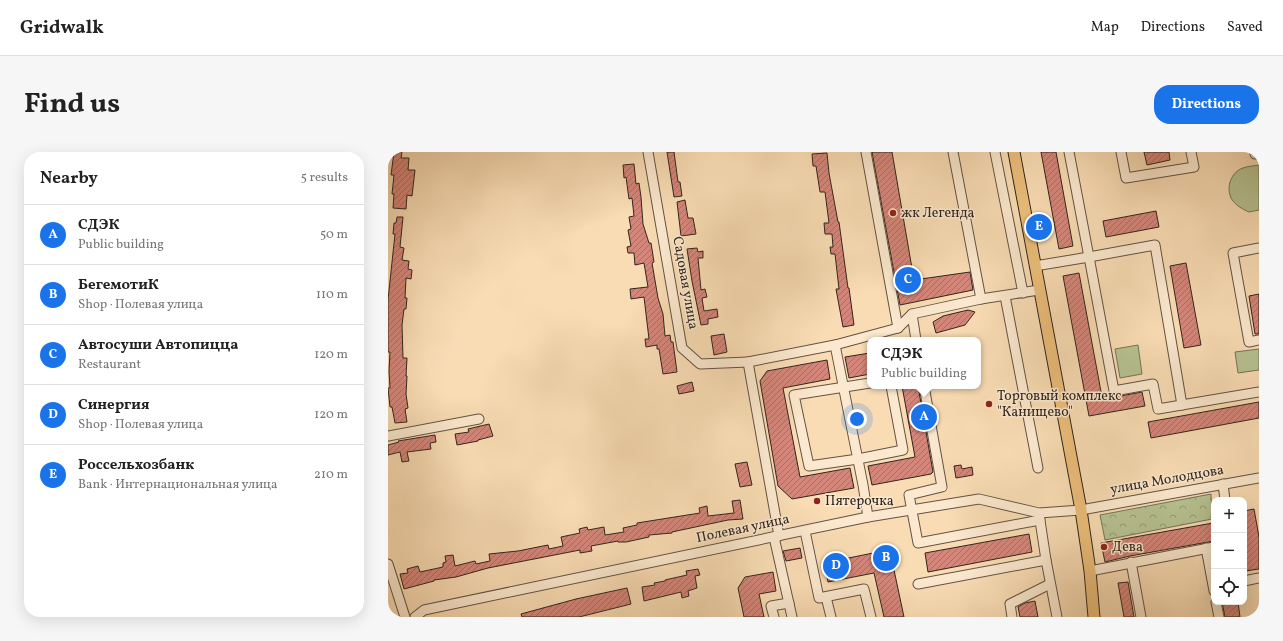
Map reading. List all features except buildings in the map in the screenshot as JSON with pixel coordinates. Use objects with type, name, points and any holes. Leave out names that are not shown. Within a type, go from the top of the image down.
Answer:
[{"type":"main road","points":[[1014,152],[1081,510],[1090,571],[1094,617]]},
{"type":"street","name":"Садовая улица","points":[[648,152],[682,348],[700,364],[748,362],[835,345],[898,328]]},
{"type":"street","points":[[866,152],[898,328]]},
{"type":"street","points":[[953,152],[981,299]]},
{"type":"street","points":[[995,152],[1022,293]]},
{"type":"street","points":[[1069,152],[1114,391],[1153,384],[1158,409],[1259,392]]},
{"type":"street","points":[[1121,152],[1126,178],[1194,167],[1191,152]]},
{"type":"street","points":[[1255,152],[1255,154],[1259,154]]},
{"type":"street","points":[[1035,266],[1155,245],[1182,405]]},
{"type":"street","points":[[1259,248],[1233,253],[1249,342],[1259,340]]},
{"type":"street","points":[[898,328],[912,314],[981,299],[1040,290]]},
{"type":"street","points":[[1005,296],[1038,468]]},
{"type":"street","points":[[912,314],[916,337]]},
{"type":"street","points":[[835,345],[858,459],[868,518]]},
{"type":"street","points":[[748,362],[776,537],[792,617]]},
{"type":"street","points":[[867,384],[794,395],[809,466],[858,459],[903,450],[893,389]]},
{"type":"street","points":[[925,389],[942,487],[909,495],[918,543],[1040,516],[1050,584],[1057,617]]},
{"type":"street","points":[[388,436],[479,418]]},
{"type":"street","name":"улица Молодцова","points":[[1081,510],[1259,478]]},
{"type":"street","points":[[1222,484],[1224,497]]},
{"type":"street","name":"Полевая улица","points":[[415,617],[424,610],[868,518],[979,499],[1040,516],[1081,510]]},
{"type":"street","points":[[805,531],[819,598],[864,589],[871,617]]},
{"type":"street","points":[[1090,571],[1210,547],[1212,569]]},
{"type":"street","points":[[918,584],[1046,560]]},
{"type":"street","points":[[1131,562],[1141,617]]},
{"type":"street","points":[[388,564],[405,617]]},
{"type":"street","points":[[1247,580],[1259,578]]},
{"type":"street","points":[[1012,617],[1010,604],[1050,584]]},
{"type":"street","points":[[826,596],[831,617]]},
{"type":"street","points":[[774,617],[771,606],[789,603]]},
{"type":"street","points":[[1217,605],[1219,617]]},
{"type":"green space","points":[[1259,165],[1259,210],[1249,212],[1235,203],[1231,198],[1229,185],[1235,173],[1239,170]]},
{"type":"green space","points":[[1138,345],[1142,374],[1120,378],[1115,349]]},
{"type":"green space","points":[[1259,349],[1259,370],[1238,373],[1235,352]]},
{"type":"green space","points":[[1211,494],[1211,519],[1105,540],[1100,515]]},
{"type":"place","name":"жк Легенда","points":[[893,213]]},
{"type":"place","name":"Россельхозбанк","points":[[1039,227]]},
{"type":"place","name":"Автосуши Автопицца","points":[[908,280]]},
{"type":"place","name":"Торговый комплекс \"Канищево\"","points":[[989,404]]},
{"type":"place","name":"СДЭК","points":[[924,417]]},
{"type":"place","name":"Пятерочка","points":[[817,501]]},
{"type":"place","name":"Дева","points":[[1104,547]]},
{"type":"place","name":"БегемотиК","points":[[886,558]]},
{"type":"place","name":"Синергия","points":[[836,566]]}]
